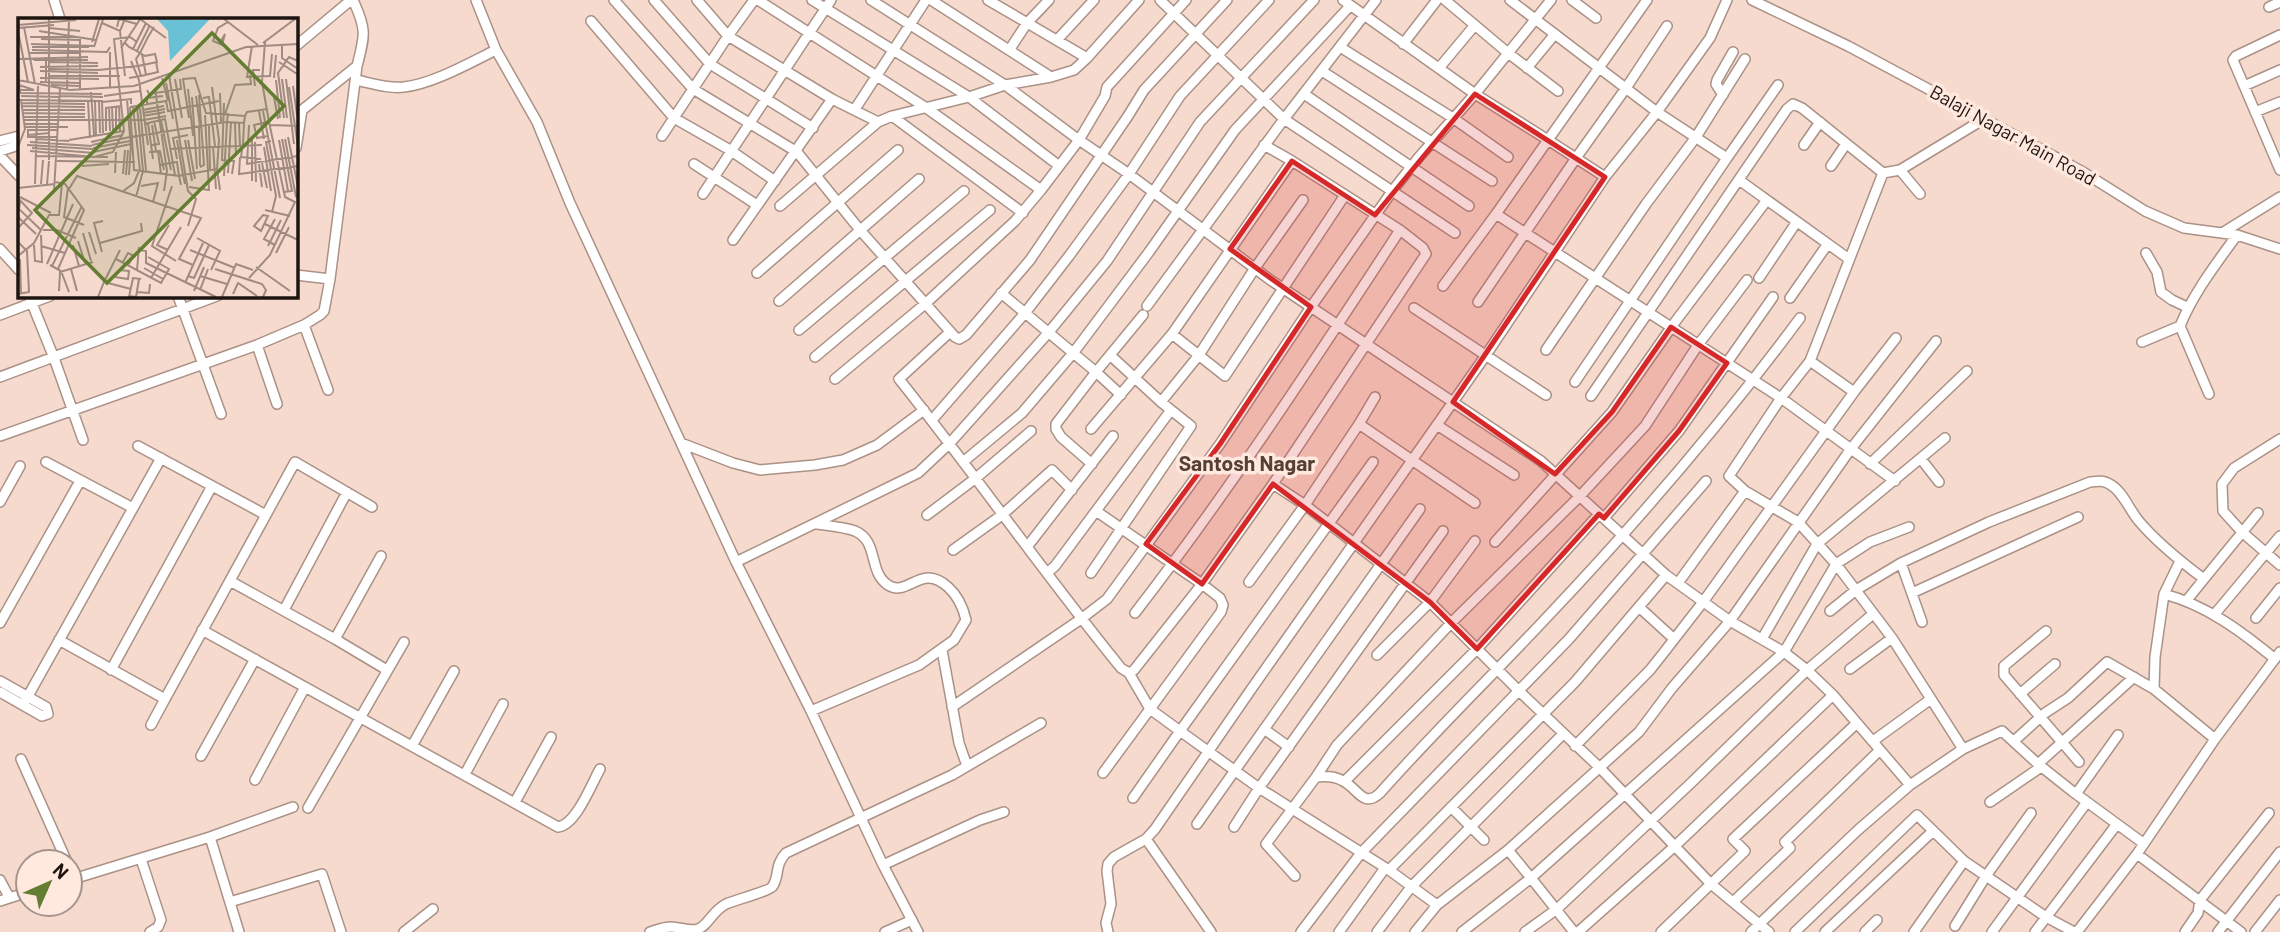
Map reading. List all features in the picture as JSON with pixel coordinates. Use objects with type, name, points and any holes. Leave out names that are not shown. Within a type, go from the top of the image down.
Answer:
[{"type":"street","points":[[54,0],[60,18]]},
{"type":"street","points":[[0,436],[257,345],[304,325],[324,311],[357,66],[364,38],[364,24],[352,0],[298,44]]},
{"type":"street","points":[[476,0],[496,50],[537,122],[570,203],[736,562],[918,932]]},
{"type":"street","points":[[614,0],[693,89],[797,152],[884,258],[959,339],[966,335],[1030,260],[1144,90],[1227,0]]},
{"type":"street","points":[[654,0],[710,64],[813,128]]},
{"type":"street","points":[[697,0],[727,36],[832,99],[878,122]]},
{"type":"street","points":[[740,0],[748,9]]},
{"type":"street","points":[[662,135],[727,36],[756,0],[925,107],[1041,190]]},
{"type":"street","points":[[812,0],[969,97],[1058,165]]},
{"type":"street","points":[[703,194],[831,0]]},
{"type":"street","points":[[871,0],[1005,85],[1284,289],[1541,461],[1666,575],[1730,621],[1784,652],[1807,670],[1833,695],[1910,785]]},
{"type":"street","points":[[855,109],[928,0],[1051,76]]},
{"type":"street","points":[[988,0],[1087,58]]},
{"type":"street","points":[[1010,49],[1027,23],[1049,0]]},
{"type":"street","points":[[1057,40],[1094,0]]},
{"type":"street","points":[[780,206],[878,122],[1005,85],[1074,70],[1139,0]]},
{"type":"street","points":[[1160,0],[1284,119],[1455,233]]},
{"type":"street","points":[[835,379],[925,304],[1023,213],[1079,140],[1105,96],[1107,87],[1186,0]]},
{"type":"street","points":[[932,420],[1026,313],[1129,174],[1180,96],[1269,0]]},
{"type":"street","points":[[736,562],[918,473],[950,443],[1049,332],[1107,261],[1200,122],[1314,0]]},
{"type":"street","points":[[1092,464],[1061,437],[1056,424],[1145,311],[1264,145],[1376,0]]},
{"type":"street","points":[[1403,44],[1437,0]]},
{"type":"street","points":[[1445,0],[1558,91]]},
{"type":"street","points":[[1510,0],[1657,112],[1727,158]]},
{"type":"street","points":[[952,707],[1107,599],[1220,444],[1393,190],[1551,0]]},
{"type":"street","points":[[1572,0],[1596,18]]},
{"type":"street","points":[[1443,286],[1647,0]]},
{"type":"street","points":[[1108,932],[1106,923],[1111,904],[1108,864],[1114,857],[1146,839],[1412,462],[1556,254],[1605,177],[1657,112],[1710,38],[1727,0]]},
{"type":"street","name":"Balaji Nagar Main Road","points":[[1752,0],[1848,46],[2083,172],[2155,215],[2184,228],[2237,236],[2280,249]]},
{"type":"street","points":[[2269,7],[2280,2]]},
{"type":"street","points":[[963,462],[1022,412],[1073,352],[1149,252],[1235,130],[1346,3],[1475,94],[1605,177]]},
{"type":"street","points":[[591,21],[674,118],[730,150],[775,181]]},
{"type":"street","points":[[1439,68],[1475,25]]},
{"type":"street","points":[[1478,302],[1667,26]]},
{"type":"street","points":[[1527,68],[1555,34]]},
{"type":"street","points":[[2280,35],[2236,56],[2234,60],[2280,170]]},
{"type":"street","points":[[1340,47],[1454,118],[1508,157]]},
{"type":"street","points":[[356,80],[406,87],[444,75],[496,50]]},
{"type":"street","points":[[1723,95],[1716,84],[1733,52]]},
{"type":"street","points":[[1545,350],[1696,137],[1745,59]]},
{"type":"street","points":[[299,112],[357,66]]},
{"type":"street","points":[[2244,86],[2280,70]]},
{"type":"street","points":[[1322,71],[1492,181]]},
{"type":"street","points":[[1575,382],[1778,85]]},
{"type":"street","points":[[1304,94],[1469,206]]},
{"type":"street","points":[[733,240],[832,99]]},
{"type":"street","points":[[2255,112],[2280,103]]},
{"type":"street","points":[[1591,396],[1793,104],[1802,108],[1883,173],[1900,170],[1984,119]]},
{"type":"street","points":[[892,116],[1023,213]]},
{"type":"street","points":[[1804,145],[1819,122]]},
{"type":"street","points":[[0,141],[18,135]]},
{"type":"street","points":[[2268,144],[2280,138]]},
{"type":"street","points":[[1831,166],[1846,144]]},
{"type":"street","points":[[18,145],[0,154],[18,175]]},
{"type":"street","points":[[1129,673],[1202,584],[1273,484],[1426,254],[1423,248],[1400,230],[1292,160],[1264,145]]},
{"type":"street","points":[[757,273],[898,150]]},
{"type":"street","points":[[1091,429],[1172,334],[1292,160]]},
{"type":"street","points":[[694,164],[757,205]]},
{"type":"street","points":[[1900,170],[1920,194]]},
{"type":"street","points":[[1883,173],[1810,361],[1781,398],[1729,476],[1745,491],[1798,522],[1836,564],[1892,638],[1963,749]]},
{"type":"street","points":[[779,300],[919,179]]},
{"type":"street","points":[[1739,180],[1849,259]]},
{"type":"street","points":[[799,330],[964,191]]},
{"type":"street","points":[[1172,334],[1225,376],[1345,195]]},
{"type":"street","points":[[2222,233],[2280,197]]},
{"type":"street","points":[[1161,402],[1199,355],[1303,200]]},
{"type":"street","points":[[1495,542],[1612,412],[1671,327],[1767,200]]},
{"type":"street","points":[[815,357],[990,210]]},
{"type":"street","points":[[1496,214],[1781,398],[1895,481]]},
{"type":"street","points":[[1759,278],[1796,223]]},
{"type":"street","points":[[1135,613],[1173,564],[1338,325],[1400,230]]},
{"type":"street","points":[[2209,394],[2180,326],[2187,307],[2204,280],[2237,236]]},
{"type":"street","points":[[1790,298],[1827,245]]},
{"type":"street","points":[[0,249],[18,269]]},
{"type":"street","points":[[2146,253],[2157,272],[2161,292],[2187,307]]},
{"type":"street","points":[[298,275],[330,279]]},
{"type":"street","points":[[1295,876],[1266,844],[1337,745],[1451,623],[1580,496],[1645,426],[1698,345],[1747,280]]},
{"type":"street","points":[[1001,293],[1121,395]]},
{"type":"street","points":[[1345,781],[1477,649],[1679,431],[1773,297]]},
{"type":"street","points":[[179,298],[221,414]]},
{"type":"street","points":[[0,377],[213,298]]},
{"type":"street","points":[[0,314],[30,299],[83,440]]},
{"type":"street","points":[[1414,308],[1546,396]]},
{"type":"street","points":[[1316,777],[1329,776],[1345,781],[1361,796],[1374,799],[1623,535],[1754,381],[1800,318]]},
{"type":"street","points":[[304,325],[328,390]]},
{"type":"street","points":[[2143,342],[2180,326]]},
{"type":"street","points":[[950,332],[899,379],[1081,619],[1125,672],[1129,673],[1150,709],[1259,788],[1387,869],[1437,905]]},
{"type":"street","points":[[1575,746],[1650,670],[1703,602],[1770,506],[1896,338]]},
{"type":"street","points":[[1415,932],[1437,905],[1508,850],[1639,732],[1672,688],[1730,621],[1850,450],[1936,341]]},
{"type":"street","points":[[257,345],[277,404]]},
{"type":"street","points":[[1091,573],[1191,426],[1110,355]]},
{"type":"street","points":[[1810,361],[1854,392]]},
{"type":"street","points":[[1870,464],[1967,371]]},
{"type":"street","points":[[1249,582],[1305,505],[1375,397]]},
{"type":"street","points":[[1047,573],[1055,566],[1134,456],[1171,410]]},
{"type":"street","points":[[681,443],[733,463],[760,470],[815,466],[843,460],[877,445],[924,411]]},
{"type":"street","points":[[1359,424],[1475,503]]},
{"type":"street","points":[[1437,425],[1514,475]]},
{"type":"street","points":[[927,515],[1031,431]]},
{"type":"street","points":[[1027,547],[1113,436]]},
{"type":"street","points":[[1762,639],[1817,544],[1945,438]]},
{"type":"street","points":[[2280,439],[2234,468],[2222,484],[2223,511],[2242,532],[2280,565]]},
{"type":"street","points":[[138,446],[266,515]]},
{"type":"street","points":[[25,701],[161,458]]},
{"type":"street","points":[[1921,459],[1938,482]]},
{"type":"street","points":[[46,462],[133,508]]},
{"type":"street","points":[[151,725],[295,462],[372,507]]},
{"type":"street","points":[[1133,797],[1373,462]]},
{"type":"street","points":[[0,502],[20,466]]},
{"type":"street","points":[[953,550],[1002,514],[1052,470],[1072,490]]},
{"type":"street","points":[[1830,611],[1856,590],[1900,563],[1989,522],[2100,480],[2119,491],[2139,521],[2180,561],[2204,579]]},
{"type":"street","points":[[0,623],[80,481]]},
{"type":"street","points":[[1301,932],[1361,853],[1569,639],[1706,481]]},
{"type":"street","points":[[1273,484],[1305,505],[1430,602],[1599,767],[1711,884],[1769,932]]},
{"type":"street","points":[[111,670],[212,486]]},
{"type":"street","points":[[1678,583],[1745,491]]},
{"type":"street","points":[[284,610],[347,492]]},
{"type":"street","points":[[1197,824],[1420,509]]},
{"type":"street","points":[[1096,511],[1202,584],[1220,598],[1223,606],[1103,773]]},
{"type":"street","points":[[2187,600],[2258,513]]},
{"type":"street","points":[[1912,593],[2078,517]]},
{"type":"street","points":[[811,711],[919,665],[954,640],[966,620],[955,594],[941,581],[928,577],[899,588],[887,585],[876,568],[872,547],[866,539],[857,532],[817,524]]},
{"type":"street","points":[[1462,932],[1531,878],[1784,652],[1836,564],[1870,542],[1909,527]]},
{"type":"street","points":[[1234,827],[1443,531]]},
{"type":"street","points":[[2214,615],[2280,536]]},
{"type":"street","points":[[1377,654],[1430,602],[1475,541]]},
{"type":"street","points":[[335,639],[381,556]]},
{"type":"street","points":[[2154,690],[2155,657],[2164,594],[2180,561]]},
{"type":"street","points":[[1900,563],[1922,622]]},
{"type":"street","points":[[1339,932],[1387,869],[1575,682],[1666,575]]},
{"type":"street","points":[[230,581],[387,670]]},
{"type":"street","points":[[2256,618],[2280,588]]},
{"type":"street","points":[[1795,932],[1917,815],[1964,860],[2046,917],[2076,932],[2137,854],[2215,739],[2277,655],[2187,600],[2164,594]]},
{"type":"street","points":[[1639,607],[1674,639]]},
{"type":"street","points":[[1525,932],[1557,909],[1807,670],[1872,614]]},
{"type":"street","points":[[202,630],[558,827],[572,819],[600,769]]},
{"type":"street","points":[[2046,631],[2004,666],[2004,675],[2079,762]]},
{"type":"street","points":[[1850,669],[1892,638]]},
{"type":"street","points":[[59,640],[165,699]]},
{"type":"street","points":[[308,808],[404,642]]},
{"type":"street","points":[[942,650],[959,743],[968,766]]},
{"type":"street","points":[[201,756],[255,659]]},
{"type":"street","points":[[2014,741],[2040,717],[2068,698],[2107,662],[2154,690],[2215,739]]},
{"type":"street","points":[[2020,694],[2055,664]]},
{"type":"street","points":[[412,746],[454,671]]},
{"type":"street","points":[[1990,802],[2039,765],[2061,741],[2134,677]]},
{"type":"street","points":[[0,681],[25,701]]},
{"type":"street","points":[[255,780],[305,687]]},
{"type":"street","points":[[0,692],[25,701]]},
{"type":"street","points":[[1508,850],[1576,932],[1675,846],[1833,695]]},
{"type":"street","points":[[1873,741],[1931,699]]},
{"type":"street","points":[[465,774],[503,704]]},
{"type":"street","points":[[650,932],[671,927],[693,931],[701,929],[716,910],[744,896],[770,890],[774,885],[779,860],[786,853],[968,766],[1041,723]]},
{"type":"street","points":[[1661,932],[1745,851],[1733,839],[1857,723]]},
{"type":"street","points":[[1264,729],[1289,747]]},
{"type":"street","points":[[1751,932],[1857,830],[1910,785],[1963,749],[2001,731],[2039,765],[2143,843]]},
{"type":"street","points":[[1377,932],[1411,887],[1563,734]]},
{"type":"street","points":[[2076,794],[2118,736]]},
{"type":"street","points":[[515,802],[551,737]]},
{"type":"street","points":[[1734,902],[1790,848],[1785,842],[1880,750]]},
{"type":"street","points":[[20,759],[61,848]]},
{"type":"street","points":[[1992,932],[2087,802]]},
{"type":"street","points":[[84,876],[210,837],[293,807]]},
{"type":"street","points":[[1451,807],[1484,840]]},
{"type":"street","points":[[883,865],[1004,812]]},
{"type":"street","points":[[1955,926],[1986,876],[2031,813]]},
{"type":"street","points":[[2185,932],[2198,914],[2200,900],[2269,813]]},
{"type":"street","points":[[2035,932],[2117,824]]},
{"type":"street","points":[[1825,932],[1932,832]]},
{"type":"street","points":[[210,837],[239,932]]},
{"type":"street","points":[[1146,839],[1210,932]]},
{"type":"street","points":[[2218,932],[2280,852]]},
{"type":"street","points":[[2137,854],[2241,932]]},
{"type":"street","points":[[141,859],[162,929],[149,932]]},
{"type":"street","points":[[1914,932],[1964,860]]},
{"type":"street","points":[[230,902],[322,874],[340,932]]},
{"type":"street","points":[[0,880],[5,899]]},
{"type":"street","points":[[2255,932],[2280,900]]},
{"type":"street","points":[[411,930],[433,909]]},
{"type":"street","points":[[885,932],[912,920]]},
{"type":"street","points":[[1865,932],[1877,920]]},
{"type":"highlighted area","points":[[1475,94],[1605,177],[1453,402],[1555,474],[1612,412],[1671,327],[1727,363],[1679,431],[1604,518],[1599,514],[1477,649],[1430,602],[1273,484],[1202,584],[1146,544],[1220,444],[1311,307],[1230,249],[1292,161],[1375,215]]},
{"type":"district","name":"Santosh Nagar","points":[[1247,464]]}]
